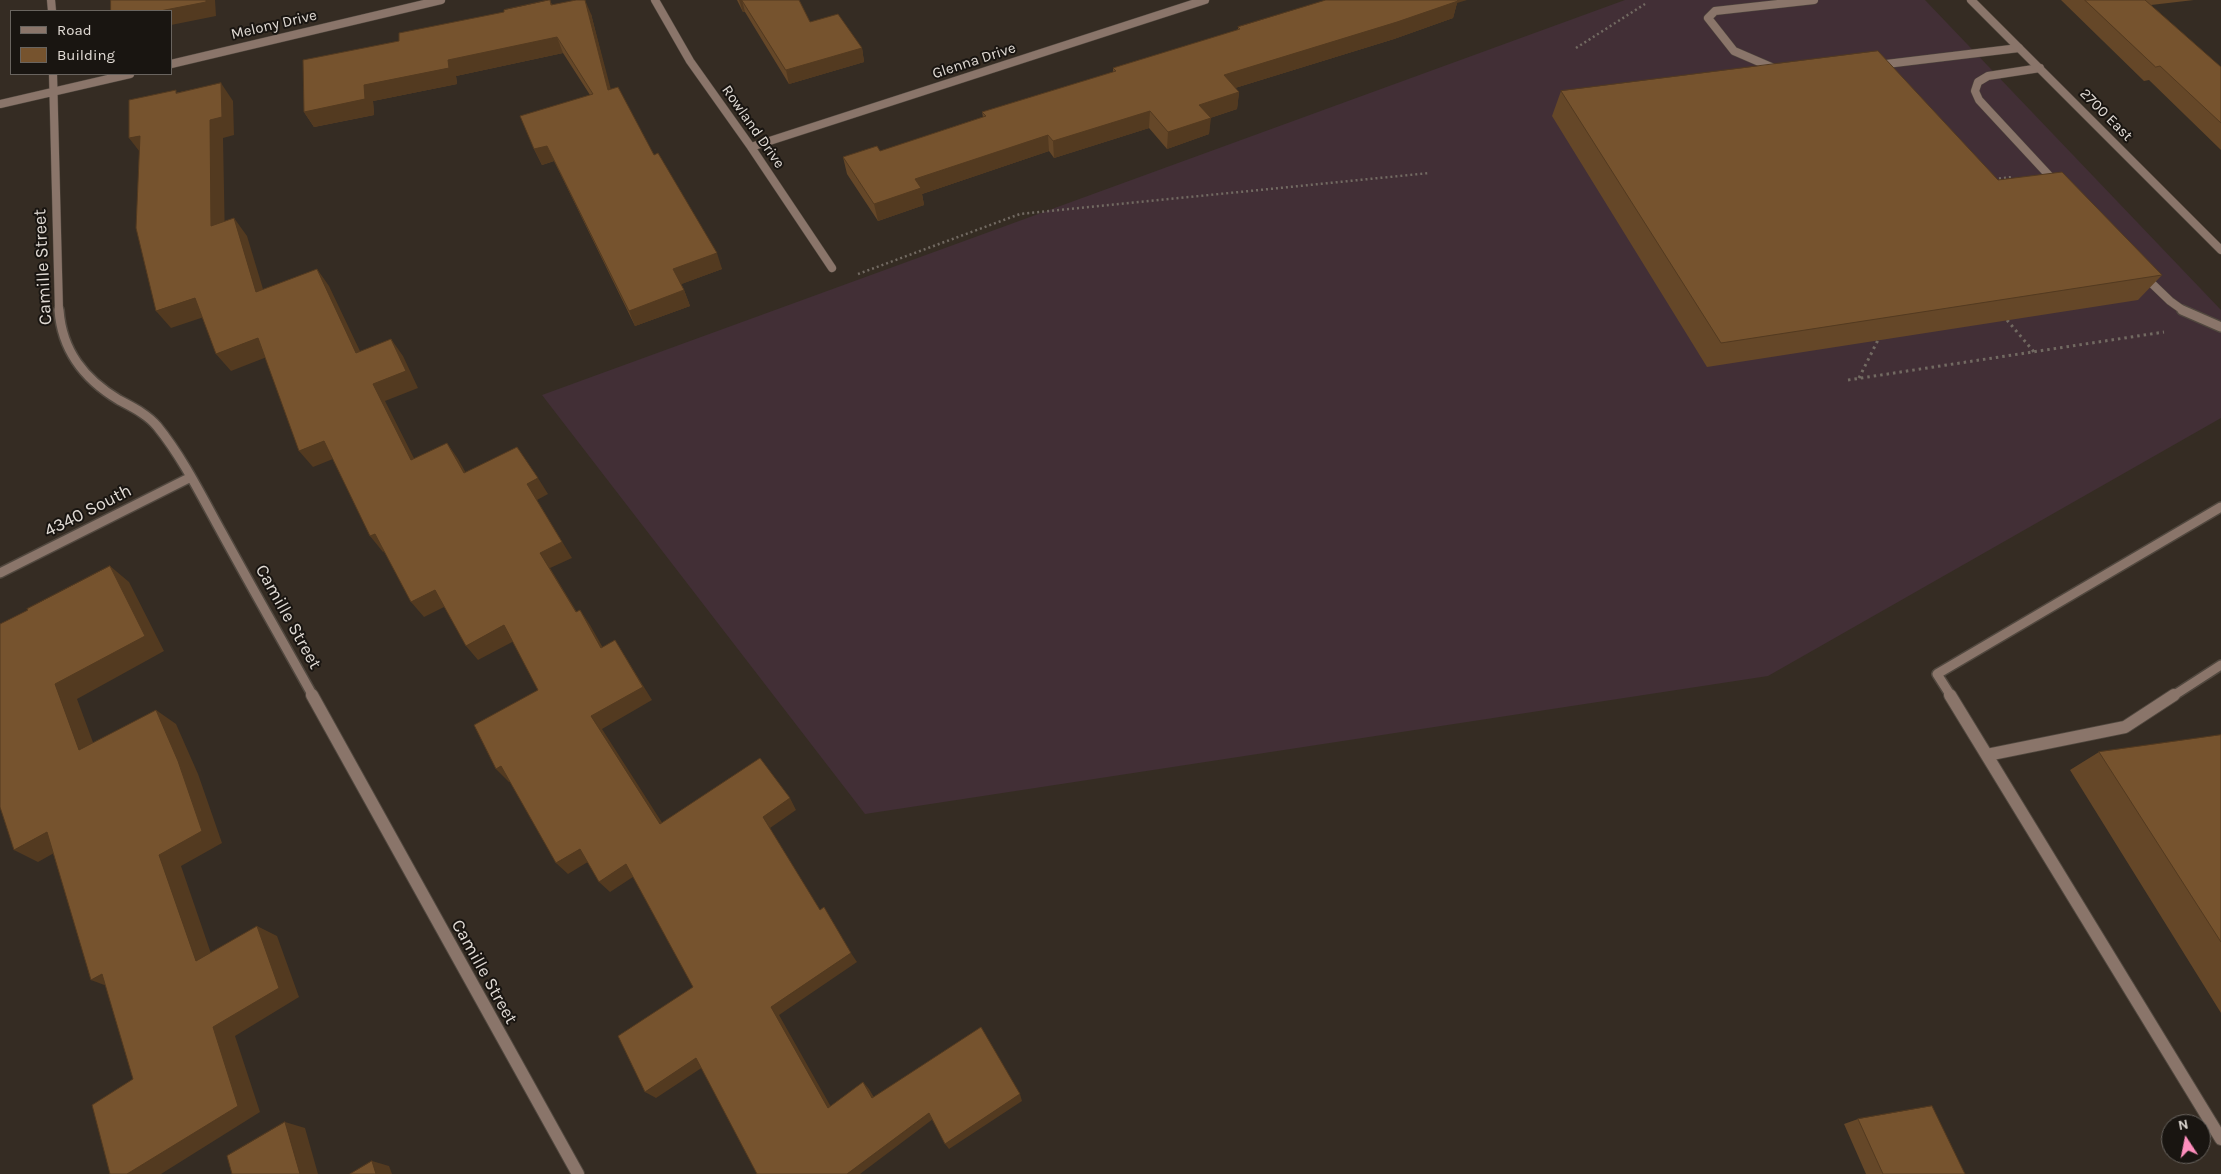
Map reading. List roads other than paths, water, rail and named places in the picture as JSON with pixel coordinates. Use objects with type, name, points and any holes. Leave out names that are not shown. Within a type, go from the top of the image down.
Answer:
[{"type":"street","name":"Melony Drive","points":[[172,64],[441,0]]},
{"type":"street","name":"Rowland Drive","points":[[655,0],[690,61],[751,147],[832,268]]},
{"type":"street","name":"Glenna Drive","points":[[751,147],[1205,0]]},
{"type":"street","points":[[1784,72],[1734,51],[1708,18],[1715,11],[1814,0]]},
{"type":"street","name":"2700 East","points":[[1971,0],[2221,250]]},
{"type":"street","points":[[1873,66],[2020,48]]},
{"type":"street","points":[[2040,68],[1988,76],[1978,82],[1975,91],[1979,100],[2060,187]]},
{"type":"street","name":"Camille Street","points":[[53,75],[57,288],[60,326],[67,347],[77,365],[104,391],[144,414],[156,424],[191,477],[578,1174]]},
{"type":"street","points":[[0,104],[126,75]]},
{"type":"street","points":[[2135,266],[2168,302],[2183,312],[2221,327]]},
{"type":"street","name":"4340 South","points":[[0,573],[191,477]]},
{"type":"street","points":[[2221,507],[1938,674],[2221,1139]]},
{"type":"street","points":[[1987,755],[2125,727],[2221,665]]}]
